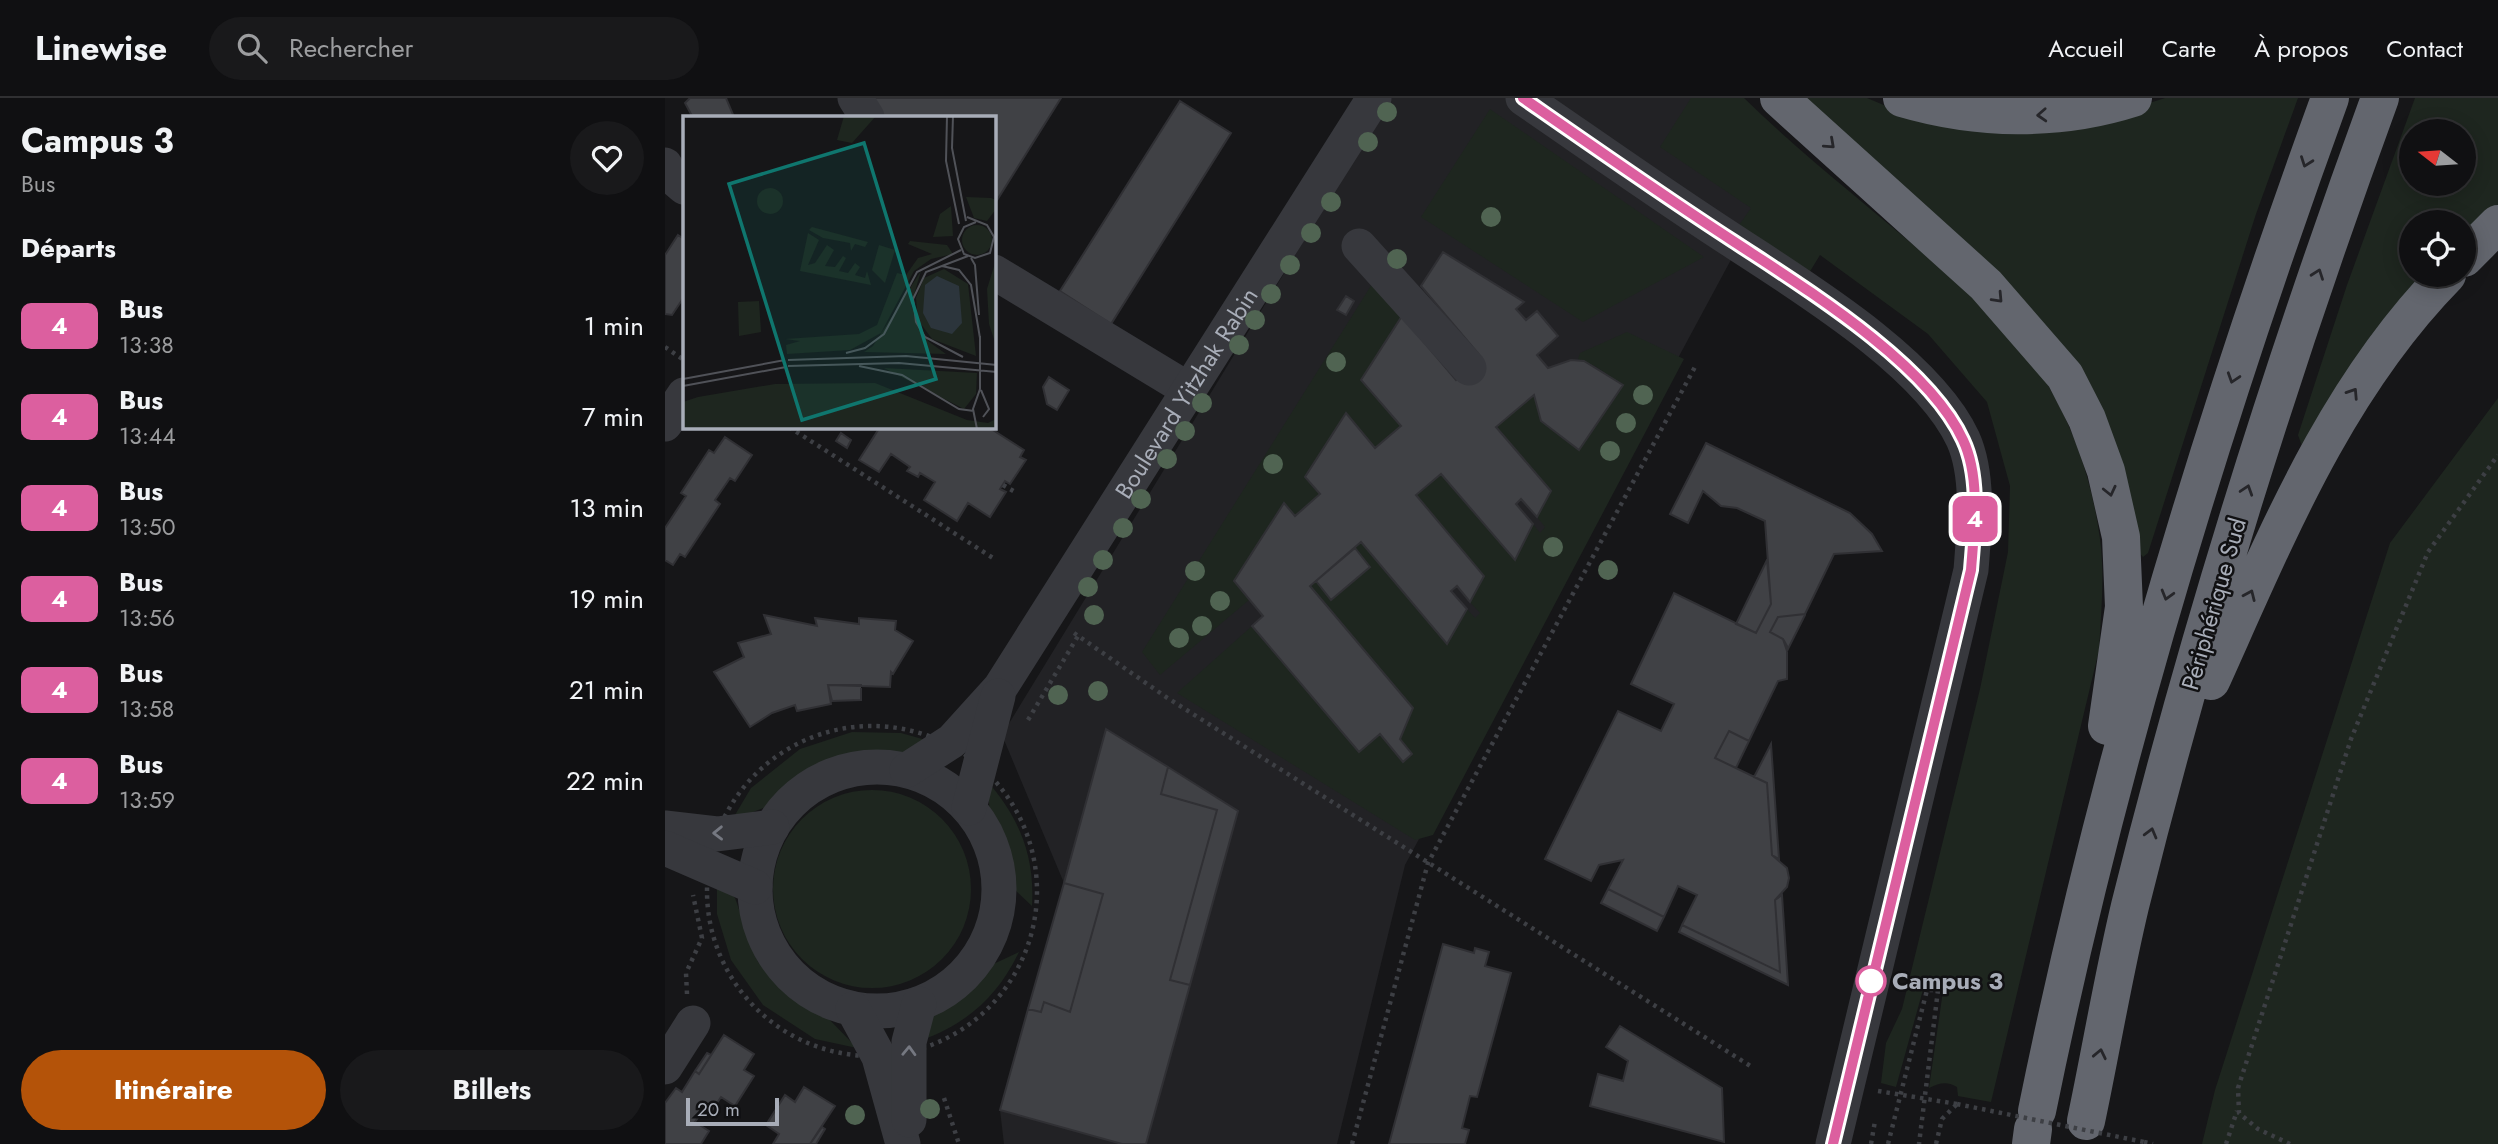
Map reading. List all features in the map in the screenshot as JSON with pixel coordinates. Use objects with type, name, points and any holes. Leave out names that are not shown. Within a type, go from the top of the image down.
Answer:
[{"type":"highway","points":[[1779,98],[1986,285],[2027,329],[2065,376],[2087,419],[2106,471],[2121,537],[2124,607],[2115,681],[2069,953]]},
{"type":"highway","points":[[1902,98],[1958,112],[2048,115],[2133,98]]},
{"type":"highway","name":"Périphérique Sud","points":[[2034,1128],[2069,953],[2136,701],[2197,491],[2270,264],[2330,98]]},
{"type":"highway","name":"Périphérique Sud","points":[[2083,1135],[2130,907],[2227,551],[2299,328],[2380,98]]},
{"type":"highway","points":[[2476,246],[2498,224]]},
{"type":"highway","points":[[2162,792],[2311,465],[2368,371],[2437,287]]},
{"type":"street","points":[[855,98],[866,116]]},
{"type":"street","name":"Boulevard Yitzhak Rabin","points":[[907,770],[952,741],[1000,688],[1374,98]]},
{"type":"street","points":[[1523,98],[1779,270],[1891,352],[1935,399],[1963,440],[1976,499],[1971,570],[1833,1144]]},
{"type":"street","points":[[665,165],[670,175],[683,186]]},
{"type":"street","points":[[1359,246],[1469,368]]},
{"type":"street","points":[[996,273],[1189,390]]},
{"type":"street","points":[[665,424],[683,397]]},
{"type":"street","name":"Boulevard Yitzhak Rabin","points":[[969,808],[1000,688]]},
{"type":"street","points":[[863,768],[907,770],[951,791],[969,808],[984,829],[994,854],[999,880],[998,906],[992,932],[980,955],[953,984],[919,1004],[875,1011],[853,1009],[810,991],[782,966],[767,942],[758,915],[755,887],[760,856],[772,827],[785,809],[820,781],[863,768]]},
{"type":"street","points":[[665,828],[717,834],[772,827]]},
{"type":"street","points":[[665,848],[755,887]]},
{"type":"street","points":[[909,1144],[909,1042],[919,1004]]},
{"type":"street","points":[[853,1009],[879,1057],[903,1144]]},
{"type":"street","points":[[665,1067],[693,1023]]},
{"type":"path","points":[[665,347],[683,359]]},
{"type":"path","points":[[1352,1144],[1428,863],[1696,365]]},
{"type":"path","points":[[792,429],[993,558]]},
{"type":"path","points":[[2226,1144],[2237,1111],[2238,1088],[2351,739],[2428,552],[2498,455]]},
{"type":"path","points":[[1003,485],[1015,492]]},
{"type":"path","points":[[1070,631],[1165,697],[1752,1067]]},
{"type":"path","points":[[1025,726],[1078,636]]},
{"type":"path","points":[[721,826],[743,789],[761,770],[805,740],[856,727],[883,726],[909,730],[940,741]]},
{"type":"path","points":[[995,783],[1001,772]]},
{"type":"path","points":[[920,1049],[961,1030],[991,1006],[1014,976],[1026,951],[1038,905],[1035,865],[1025,828],[1006,795],[988,776]]},
{"type":"path","points":[[708,876],[708,906],[714,939],[732,979],[745,997],[769,1020],[796,1039],[838,1054],[861,1055]]},
{"type":"path","points":[[692,891],[702,938],[686,973],[687,996],[693,1023]]},
{"type":"path","points":[[1888,1144],[1927,990],[1938,990],[1919,1144]]},
{"type":"path","points":[[1879,1091],[2153,1144]]},
{"type":"path","points":[[1936,1144],[1942,1119],[1957,1104]]},
{"type":"path","points":[[2237,1111],[2258,1129],[2290,1144]]},
{"type":"path","points":[[1871,1144],[1877,1113]]},
{"type":"shaded area","points":[[1391,98],[1703,98],[1782,165],[1405,865],[1337,1144],[1004,1144],[1000,1110],[1064,883],[1002,735]]},
{"type":"shaded area","points":[[1691,98],[1744,98],[1982,306],[2014,339],[2042,375],[2070,428],[2083,464],[2097,520],[2101,553],[2099,650],[1991,1102],[1958,1096],[1957,1087],[1946,1083],[1929,1088],[1944,984],[1926,979],[1896,1087],[1881,1083],[1886,1043],[1902,1009],[1980,689],[2008,552],[2010,486],[1987,402],[1928,334],[1820,255],[1806,278],[1737,228],[1751,208],[1660,147]]},
{"type":"shaded area","points":[[1796,98],[1867,98],[1917,119],[2088,123],[2165,98],[2298,98],[2256,214],[2148,553],[2143,557],[2138,551],[2113,442]]},
{"type":"shaded area","points":[[2415,98],[2498,98],[2498,207],[2476,228],[2476,210],[2399,210],[2399,287],[2421,287],[2302,446],[2298,435],[2347,285],[2399,142],[2399,196],[2476,196],[2476,119],[2407,119]]},
{"type":"shaded area","points":[[1490,109],[1704,257],[1583,322],[1421,217]]},
{"type":"shaded area","points":[[1372,284],[1402,316],[1362,380],[1401,426],[1375,448],[1346,414],[1305,477],[1320,494],[1295,516],[1283,504],[1234,581],[1249,600],[1160,675],[1142,652]]},
{"type":"shaded area","points":[[1627,332],[1684,359],[1433,835],[1415,840],[1177,693],[1252,626],[1359,752],[1380,734],[1403,761],[1400,739],[1413,708],[1310,586],[1316,581],[1332,600],[1370,567],[1355,548],[1361,542],[1448,643],[1467,609],[1475,618],[1480,613],[1470,602],[1484,576],[1416,495],[1441,474],[1515,560],[1533,524],[1540,533],[1545,527],[1537,517],[1551,491],[1496,427],[1534,395],[1541,421],[1579,450],[1623,385],[1595,366],[1578,359],[1580,353]]},
{"type":"shaded area","points":[[2498,398],[2498,1144],[2202,1144],[2215,1090],[2390,543]]},
{"type":"shaded area","points":[[852,732],[901,733],[933,742],[910,755],[843,757],[803,774],[771,805],[732,820],[751,788],[800,749]]},
{"type":"shaded area","points":[[988,782],[1009,810],[1023,840],[1031,871],[1032,906],[1015,890],[1004,846],[990,821]]},
{"type":"shaded area","points":[[872,790],[910,797],[927,806],[942,819],[955,834],[964,851],[971,889],[964,927],[955,944],[942,959],[927,972],[910,981],[872,988],[834,981],[817,972],[802,959],[789,944],[780,927],[773,889],[780,851],[789,834],[802,819],[817,806],[834,797]]},
{"type":"shaded area","points":[[717,880],[735,898],[758,962],[786,994],[825,1015],[857,1048],[815,1039],[763,1005],[731,960],[717,914]]},
{"type":"shaded area","points":[[1019,952],[1001,982],[980,1006],[954,1025],[922,1040],[930,1017],[966,991],[985,968]]},
{"type":"building","points":[[690,98],[726,98],[734,116],[692,116],[685,103]]},
{"type":"building","points":[[870,98],[1061,98],[996,202],[996,116],[881,116]]},
{"type":"building","points":[[1180,101],[1231,133],[1111,324],[1060,291]]},
{"type":"building","points":[[678,235],[683,238],[683,298],[672,315],[665,314],[665,255]]},
{"type":"building","points":[[1443,252],[1524,302],[1516,309],[1526,320],[1537,311],[1558,336],[1537,355],[1548,368],[1571,360],[1584,361],[1623,385],[1579,450],[1541,421],[1534,395],[1496,427],[1551,491],[1537,517],[1521,499],[1516,504],[1533,524],[1515,560],[1441,474],[1416,495],[1484,576],[1470,602],[1457,586],[1451,591],[1467,609],[1447,644],[1361,542],[1310,586],[1413,708],[1400,739],[1412,754],[1403,762],[1380,734],[1359,752],[1252,626],[1263,616],[1234,581],[1284,503],[1295,516],[1320,494],[1305,477],[1346,413],[1375,448],[1401,426],[1361,380],[1402,316],[1456,380],[1481,357],[1421,286]]},
{"type":"building","points":[[1346,296],[1354,301],[1346,315],[1337,310]]},
{"type":"building","points":[[1049,377],[1069,390],[1057,410],[1047,404],[1043,387]]},
{"type":"building","points":[[879,429],[991,429],[1024,450],[1020,457],[1026,460],[1010,484],[1005,481],[1000,489],[1006,492],[990,517],[968,503],[957,521],[924,500],[935,482],[920,473],[918,477],[907,471],[910,467],[891,454],[879,472],[859,460]]},
{"type":"building","points":[[841,433],[851,440],[847,448],[836,441]]},
{"type":"building","points":[[725,437],[752,455],[735,481],[730,478],[715,500],[720,504],[685,557],[680,554],[673,565],[665,560],[665,528],[686,496],[681,493],[709,450],[714,453]]},
{"type":"building","points":[[1706,443],[1850,513],[1872,534],[1882,551],[1834,554],[1805,614],[1778,617],[1770,632],[1783,639],[1787,646],[1787,679],[1778,681],[1749,741],[1729,731],[1715,758],[1767,783],[1772,855],[1787,868],[1789,878],[1787,887],[1775,900],[1780,972],[1682,925],[1697,895],[1678,886],[1664,917],[1608,889],[1623,860],[1599,865],[1591,881],[1545,859],[1618,711],[1661,731],[1674,704],[1631,684],[1674,593],[1756,633],[1771,604],[1765,521],[1737,508],[1721,506],[1703,491],[1688,523],[1670,514]]},
{"type":"building","points":[[1355,548],[1370,567],[1331,600],[1316,581]]},
{"type":"building","points":[[1767,560],[1771,604],[1756,633],[1736,624]]},
{"type":"building","points":[[1805,614],[1787,651],[1783,639],[1770,632],[1778,617]]},
{"type":"building","points":[[764,615],[817,626],[815,618],[859,624],[859,618],[896,621],[895,630],[913,641],[893,674],[891,672],[890,687],[828,685],[831,704],[797,711],[795,705],[772,713],[750,727],[714,672],[744,657],[738,643],[771,634]]},
{"type":"building","points":[[828,685],[861,685],[861,700],[832,701]]},
{"type":"building","points":[[1106,729],[1168,767],[1161,794],[1217,810],[1170,980],[1190,985],[1146,1144],[1122,1144],[1000,1110],[1028,1009],[1041,1012],[1044,1002],[1070,1012],[1103,894],[1064,883]]},
{"type":"building","points":[[1729,731],[1749,741],[1736,768],[1715,758]]},
{"type":"building","points":[[1771,744],[1779,859],[1772,855],[1767,783],[1754,777]]},
{"type":"building","points":[[1168,767],[1238,811],[1190,985],[1170,980],[1217,810],[1161,794]]},
{"type":"building","points":[[1064,883],[1103,894],[1070,1012],[1044,1002],[1041,1012],[1028,1009]]},
{"type":"building","points":[[1608,889],[1664,917],[1657,931],[1601,903]]},
{"type":"building","points":[[1782,895],[1788,985],[1679,932],[1682,925],[1780,972],[1775,900]]},
{"type":"building","points":[[1443,944],[1474,953],[1475,948],[1489,952],[1485,966],[1511,973],[1477,1097],[1470,1096],[1462,1128],[1469,1130],[1465,1144],[1389,1144]]},
{"type":"building","points":[[1620,1026],[1722,1088],[1724,1142],[1590,1106],[1598,1074],[1623,1081],[1628,1061],[1606,1047]]},
{"type":"building","points":[[724,1035],[754,1054],[744,1070],[754,1076],[735,1106],[721,1097],[711,1112],[705,1107],[695,1122],[709,1131],[701,1144],[665,1144],[665,1103],[676,1088],[682,1092],[695,1071],[699,1074]]},
{"type":"building","points":[[707,1053],[711,1055],[699,1074],[695,1071]]},
{"type":"building","points":[[804,1087],[835,1106],[810,1144],[773,1144],[779,1134],[766,1125],[785,1095],[795,1102]]},
{"type":"building","points":[[822,1127],[825,1129],[816,1144],[810,1144]]},
{"type":"bus line","name":"4","points":[[1523,98],[1732,241],[1779,270],[1891,352],[1935,399],[1963,440],[1976,499],[1971,570],[1833,1144]]},
{"type":"place","name":"Campus 3","points":[[1871,981]]}]
